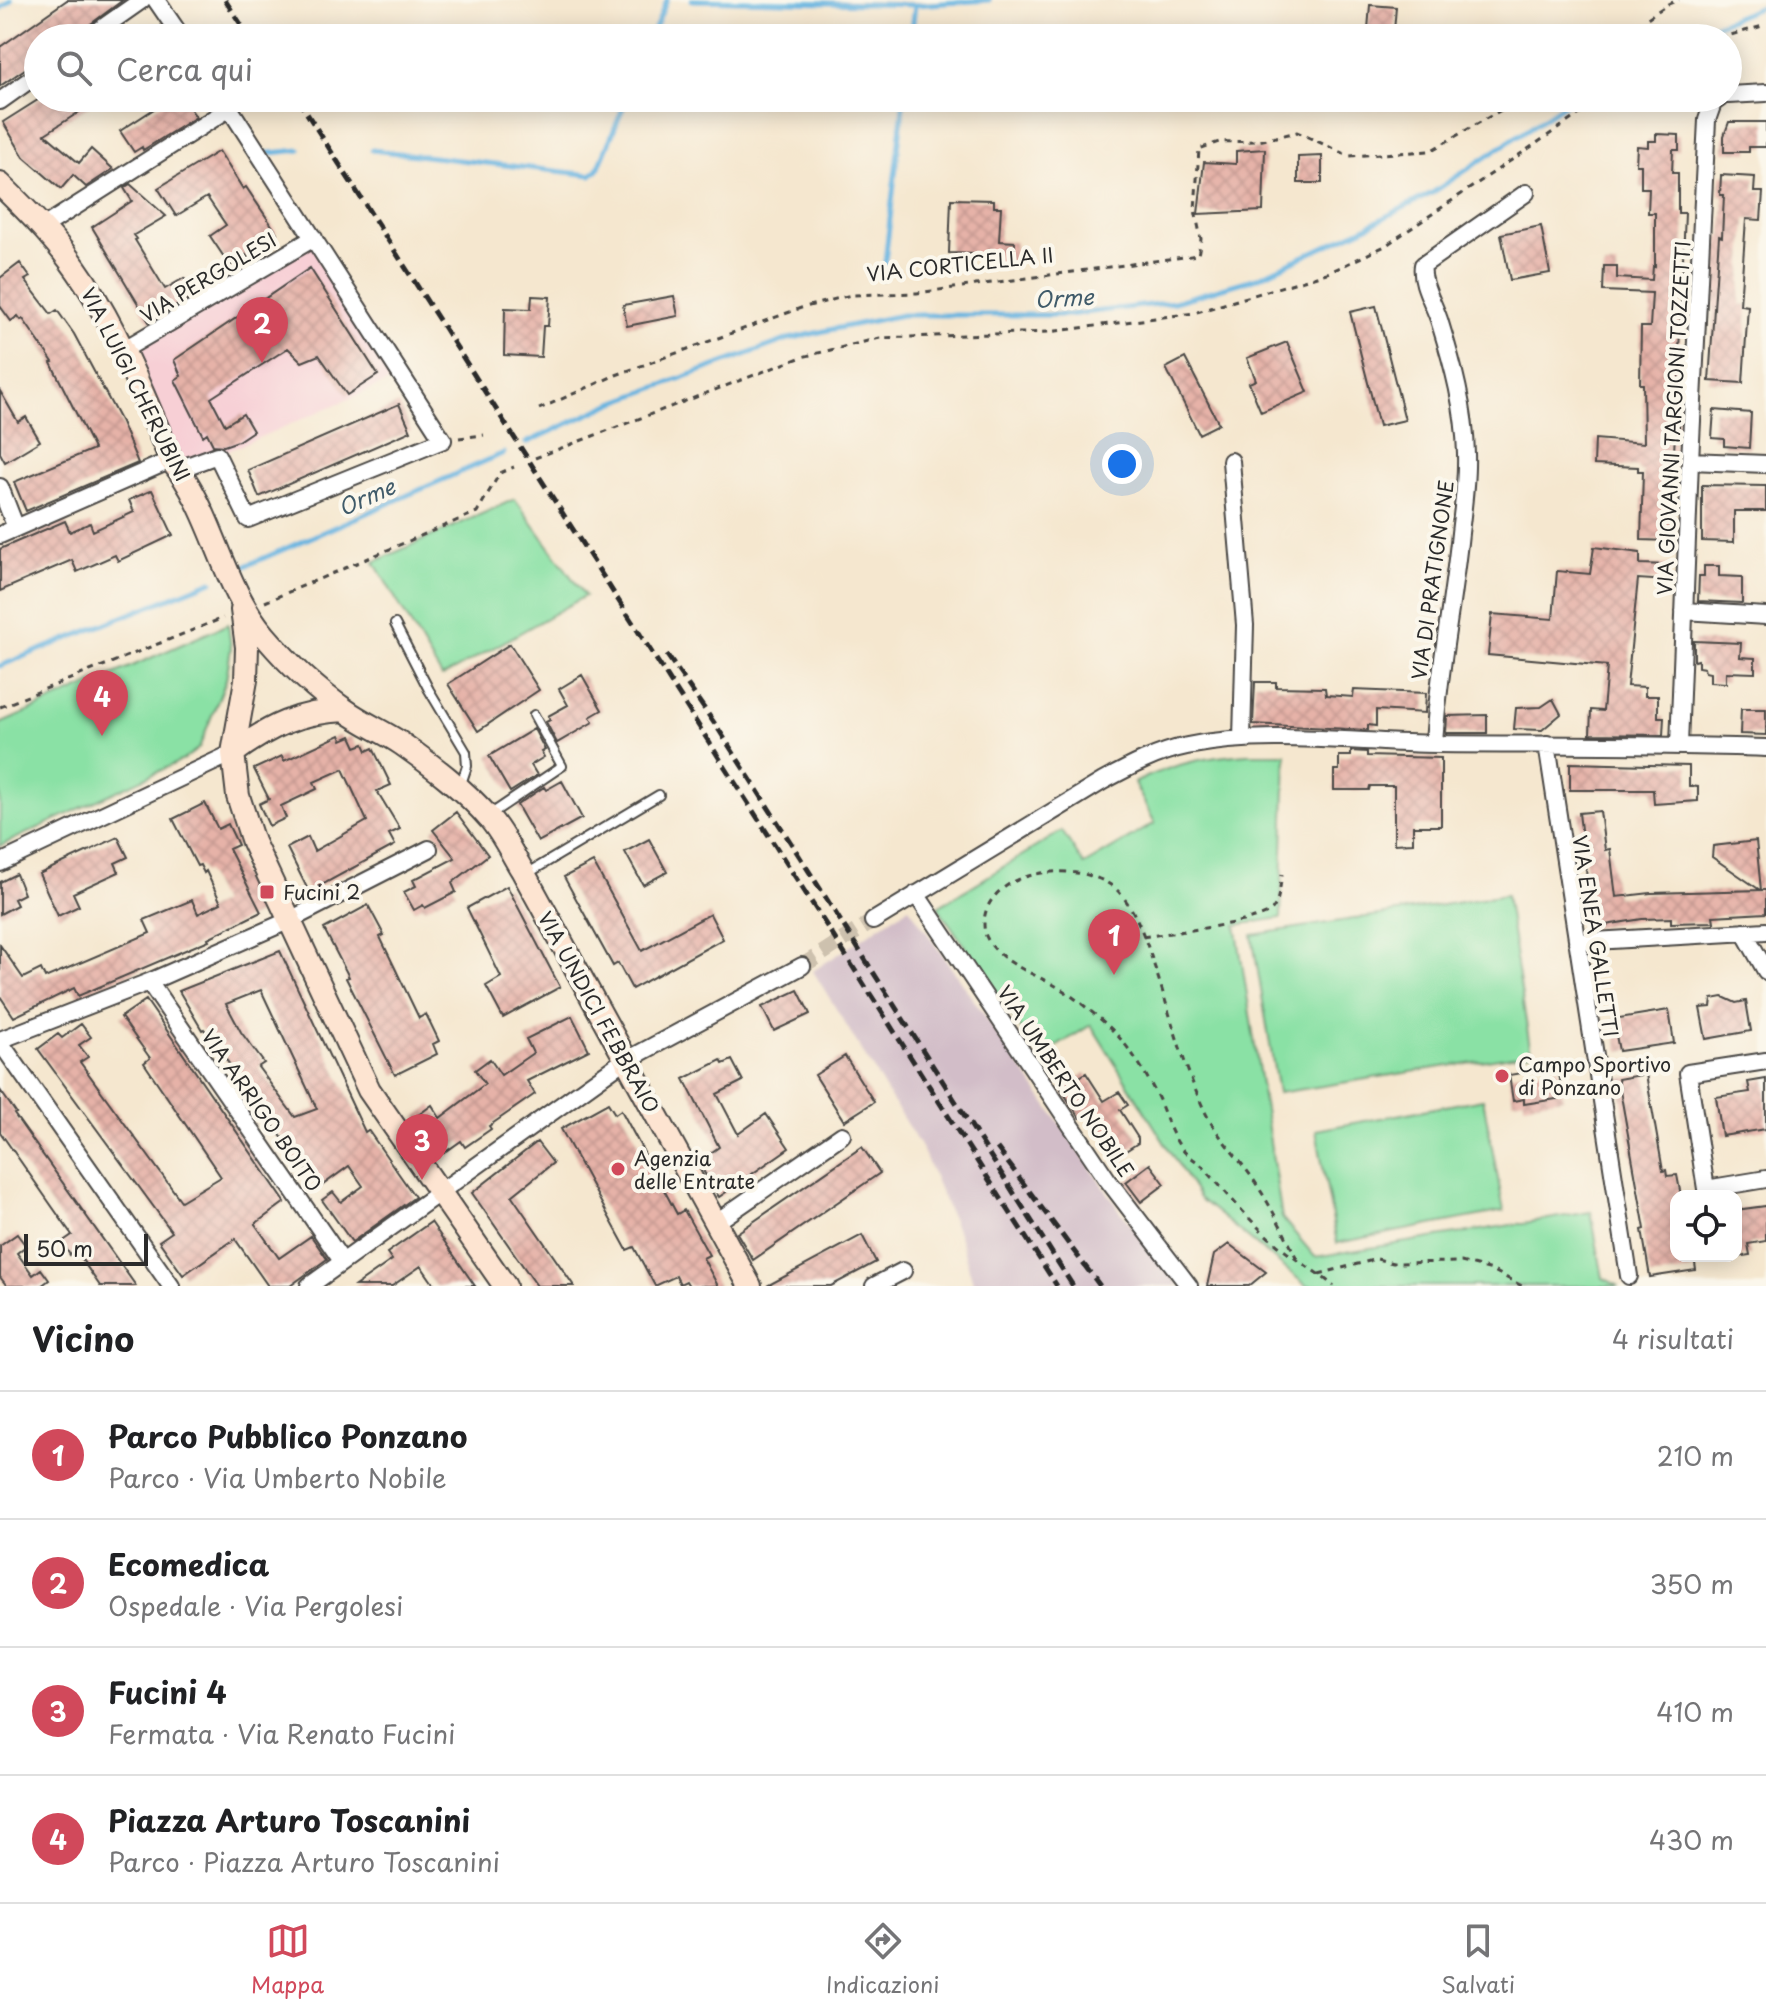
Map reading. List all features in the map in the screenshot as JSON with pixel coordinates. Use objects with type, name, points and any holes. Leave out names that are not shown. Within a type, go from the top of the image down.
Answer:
[{"type":"main road","name":"VIA LUIGI CHERUBINI","points":[[0,184],[43,227],[85,282],[123,350],[175,465],[209,528],[247,617]]},
{"type":"main road","name":"VIA UNDICI FEBBRAIO","points":[[247,617],[292,666],[345,710],[401,743],[459,788],[488,816],[524,875],[750,1286]]},
{"type":"main road","points":[[247,617],[246,680],[233,753],[238,796],[253,842],[369,1090],[505,1286]]},
{"type":"main road","points":[[233,753],[261,733],[292,719],[317,711],[345,710]]},
{"type":"street","points":[[108,24],[142,0]]},
{"type":"street","points":[[156,0],[172,24]]},
{"type":"street","points":[[0,101],[24,84]]},
{"type":"street","points":[[1742,94],[1766,93]]},
{"type":"street","points":[[43,227],[213,112]]},
{"type":"street","points":[[0,535],[175,465],[217,455],[248,519],[443,440],[232,112]]},
{"type":"street","name":"VIA GIOVANNI TARGIONI TOZZETTI","points":[[1679,745],[1690,461],[1710,112]]},
{"type":"street","name":"VIA DI PRATIGNONE","points":[[1434,744],[1438,685],[1467,488],[1466,450],[1458,391],[1435,306],[1422,274],[1423,265],[1526,193]]},
{"type":"street","name":"VIA PERGOLESI","points":[[123,350],[314,238]]},
{"type":"street","points":[[1231,461],[1245,625],[1242,739]]},
{"type":"street","points":[[1690,461],[1766,464]]},
{"type":"street","points":[[0,487],[16,528]]},
{"type":"street","points":[[1684,611],[1766,616]]},
{"type":"street","points":[[873,921],[1068,801],[1137,763],[1185,747],[1242,739],[1766,748]]},
{"type":"street","name":"VIA ENEA GALLETTI","points":[[1547,744],[1629,1276]]},
{"type":"street","points":[[0,863],[233,753]]},
{"type":"street","points":[[171,1286],[0,1041],[149,982],[290,920],[429,849]]},
{"type":"street","name":"VIA UMBERTO NOBILE","points":[[916,894],[1107,1179],[1189,1286]]},
{"type":"street","points":[[1577,942],[1766,931]]},
{"type":"street","points":[[1744,932],[1766,971]]},
{"type":"street","points":[[309,1286],[625,1060],[802,966]]},
{"type":"street","name":"VIA ARRIGO BOITO","points":[[149,982],[342,1261]]},
{"type":"street","points":[[1766,1061],[1688,1073],[1706,1189],[1766,1179]]},
{"type":"street","points":[[715,1223],[842,1135]]},
{"type":"street","points":[[874,1286],[903,1271]]},
{"type":"lane","points":[[395,624],[466,752],[467,766],[459,788]]},
{"type":"lane","points":[[488,816],[562,766],[534,715]]},
{"type":"lane","points":[[524,875],[659,795]]},
{"type":"path","points":[[1639,24],[1679,0]]},
{"type":"path","points":[[1742,32],[1766,25]]},
{"type":"path","name":"VIA CORTICELLA II","points":[[539,409],[641,366],[801,308],[851,295],[917,293],[1198,255],[1201,239],[1195,210],[1199,149],[1219,142],[1259,141],[1297,132],[1349,156],[1430,151],[1498,112]]},
{"type":"path","points":[[535,458],[802,357],[880,338],[1049,332],[1194,313],[1330,272],[1385,246],[1582,112]]},
{"type":"path","points":[[443,440],[484,435]]},
{"type":"path","points":[[0,707],[227,617],[247,617],[257,606],[477,512],[500,473],[514,467]]},
{"type":"path","points":[[1297,1259],[1253,1179],[1223,1141],[1202,1107],[1135,916],[1118,892],[1102,881],[1075,873],[1040,873],[1003,888],[991,899],[985,911],[986,938],[1007,960],[1062,989],[1121,1039],[1143,1069],[1171,1131],[1185,1152],[1203,1167],[1259,1228],[1297,1259],[1334,1286]]},
{"type":"path","points":[[1143,937],[1216,927],[1265,915],[1275,905],[1282,874]]},
{"type":"path","points":[[1319,1274],[1377,1259],[1393,1263],[1461,1262],[1492,1270],[1522,1286]]},
{"type":"shaded area","points":[[314,238],[402,376],[179,469],[123,350]]},
{"type":"shaded area","points":[[909,907],[1124,1216],[1179,1286],[974,1286],[959,1235],[923,1151],[813,971]]},
{"type":"green space","points":[[515,499],[585,596],[442,677],[374,562]]},
{"type":"green space","points":[[228,624],[231,648],[226,680],[199,748],[183,760],[0,846],[0,724]]},
{"type":"green space","points":[[1247,754],[1286,754],[1281,918],[1236,925],[1282,1218],[1315,1257],[1591,1212],[1603,1278],[1619,1286],[1307,1286],[1199,1198],[1091,1025],[1040,1057],[938,907],[1062,831],[1084,865],[1155,823],[1134,783],[1189,762]]},
{"type":"green space","points":[[1506,895],[1531,1053],[1278,1093],[1252,935]]},
{"type":"green space","points":[[1483,1099],[1504,1211],[1337,1243],[1316,1130]]},
{"type":"building","points":[[67,0],[123,0],[91,24],[33,24]]},
{"type":"building","points":[[1370,5],[1396,7],[1395,24],[1368,24]]},
{"type":"building","points":[[24,30],[24,70],[0,86],[0,47]]},
{"type":"building","points":[[24,109],[24,112],[79,112],[45,134],[79,163],[91,149],[113,169],[86,187],[73,175],[61,189],[24,157],[3,122]]},
{"type":"building","points":[[149,112],[193,112],[196,117],[143,150],[142,147],[134,152],[120,131]]},
{"type":"building","points":[[1729,122],[1766,122],[1766,147],[1749,147],[1749,152],[1724,152],[1724,136]]},
{"type":"building","points":[[1656,134],[1679,135],[1679,150],[1673,150],[1672,173],[1678,173],[1678,213],[1685,213],[1679,432],[1675,432],[1670,541],[1641,540],[1643,471],[1638,471],[1638,467],[1594,465],[1595,439],[1644,443],[1643,384],[1640,384],[1641,327],[1650,327],[1652,293],[1603,291],[1604,266],[1617,266],[1617,278],[1652,280],[1655,267],[1655,213],[1648,213],[1649,188],[1641,188],[1641,165],[1636,165],[1637,146],[1648,147],[1648,141],[1656,141]]},
{"type":"building","points":[[1265,149],[1263,211],[1198,214],[1204,162],[1236,164],[1236,151]]},
{"type":"building","points":[[219,151],[277,233],[266,241],[271,250],[251,262],[246,255],[230,266],[210,236],[226,225],[207,197],[176,216],[158,188]]},
{"type":"building","points":[[1322,156],[1322,183],[1298,183],[1298,157]]},
{"type":"building","points":[[1721,175],[1755,177],[1754,192],[1763,192],[1761,220],[1746,219],[1740,305],[1748,306],[1743,383],[1709,381],[1719,236],[1722,237],[1724,195],[1720,195]]},
{"type":"building","points":[[130,184],[166,216],[134,235],[135,240],[165,289],[184,278],[195,295],[149,322],[92,227],[132,201],[124,188]]},
{"type":"building","points":[[951,199],[994,200],[994,207],[1001,207],[999,241],[1015,242],[1014,263],[997,262],[997,255],[949,253]]},
{"type":"building","points":[[1541,226],[1550,273],[1510,280],[1501,234]]},
{"type":"building","points":[[20,263],[30,277],[25,280],[51,314],[57,310],[74,334],[121,422],[138,463],[26,511],[14,482],[94,449],[53,362],[23,319],[18,316],[11,321],[0,306],[0,278]]},
{"type":"building","points":[[310,268],[378,375],[347,395],[319,355],[302,362],[288,348],[211,398],[225,425],[243,414],[253,431],[224,446],[213,445],[207,433],[203,436],[175,380],[181,376],[174,360]]},
{"type":"building","points":[[532,296],[550,297],[548,326],[543,326],[541,357],[504,355],[505,308],[531,309]]},
{"type":"building","points":[[674,296],[678,316],[627,326],[623,305]]},
{"type":"building","points":[[1376,306],[1405,420],[1379,426],[1350,312]]},
{"type":"building","points":[[1287,342],[1308,392],[1261,412],[1249,383],[1256,380],[1247,358]]},
{"type":"building","points":[[1185,358],[1219,424],[1199,434],[1166,368]]},
{"type":"building","points":[[0,391],[18,422],[26,417],[40,441],[5,462],[0,453]]},
{"type":"building","points":[[399,404],[411,431],[259,497],[248,470]]},
{"type":"building","points":[[1714,410],[1751,413],[1749,448],[1724,446],[1724,439],[1712,438]]},
{"type":"building","points":[[1702,485],[1766,486],[1766,511],[1734,511],[1734,542],[1702,541]]},
{"type":"building","points":[[152,490],[173,535],[118,561],[115,555],[77,572],[72,560],[0,591],[0,549],[65,521],[70,532],[90,523],[93,531],[134,512],[129,500]]},
{"type":"building","points":[[1594,547],[1640,553],[1640,564],[1669,565],[1668,581],[1638,579],[1627,686],[1645,687],[1645,696],[1658,696],[1658,717],[1664,717],[1663,735],[1590,734],[1591,710],[1603,711],[1607,666],[1488,655],[1492,614],[1553,619],[1557,571],[1590,574]]},
{"type":"building","points":[[1704,566],[1719,566],[1719,576],[1742,577],[1742,603],[1698,601],[1699,576],[1704,576]]},
{"type":"building","points":[[1694,641],[1741,643],[1740,657],[1755,658],[1755,673],[1726,672],[1726,683],[1710,682],[1710,673],[1698,667],[1698,660],[1694,661]]},
{"type":"building","points":[[510,644],[539,690],[478,731],[448,684]]},
{"type":"building","points":[[582,675],[602,710],[590,717],[593,722],[557,743],[546,722],[550,720],[548,716],[568,705],[559,689]]},
{"type":"building","points":[[1255,682],[1276,682],[1276,687],[1325,688],[1326,695],[1353,697],[1354,690],[1426,693],[1425,713],[1376,710],[1376,726],[1368,725],[1368,730],[1253,724]]},
{"type":"building","points":[[1553,699],[1561,714],[1542,730],[1514,729],[1516,708],[1541,707]]},
{"type":"building","points":[[1741,709],[1766,709],[1766,735],[1740,734]]},
{"type":"building","points":[[1487,715],[1487,733],[1446,733],[1447,716]]},
{"type":"building","points":[[534,729],[545,750],[541,752],[544,757],[531,765],[537,775],[510,792],[489,756]]},
{"type":"building","points":[[340,735],[342,740],[351,736],[356,747],[364,744],[367,751],[373,748],[391,785],[377,791],[400,829],[389,834],[395,845],[309,892],[287,848],[308,837],[314,851],[367,821],[343,769],[314,782],[317,789],[281,806],[286,818],[269,826],[259,804],[269,799],[254,769],[282,756],[284,761]]},
{"type":"building","points":[[1351,751],[1367,752],[1367,756],[1441,758],[1441,826],[1413,826],[1413,843],[1394,844],[1394,786],[1334,790],[1334,770],[1339,770],[1339,756],[1351,756]]},
{"type":"building","points":[[1570,763],[1689,766],[1689,786],[1698,787],[1698,801],[1654,804],[1653,790],[1570,790]]},
{"type":"building","points":[[562,781],[582,818],[538,842],[517,805],[544,787],[546,790]]},
{"type":"building","points":[[205,803],[218,829],[228,824],[238,845],[229,849],[261,912],[209,940],[78,996],[74,988],[14,1017],[0,996],[0,945],[23,978],[41,969],[45,978],[150,933],[144,920],[192,900],[198,914],[221,903],[206,871],[204,873],[200,865],[197,866],[173,819]]},
{"type":"building","points":[[1600,811],[1605,850],[1610,849],[1616,897],[1760,890],[1712,857],[1713,846],[1756,841],[1761,890],[1766,890],[1766,913],[1713,916],[1714,922],[1671,923],[1671,918],[1642,919],[1593,927],[1579,813]]},
{"type":"building","points":[[456,812],[488,855],[452,883],[456,892],[425,908],[423,905],[414,910],[404,892],[416,886],[413,880],[455,858],[433,830]]},
{"type":"building","points":[[118,837],[128,857],[115,863],[119,872],[73,893],[79,906],[58,916],[39,874]]},
{"type":"building","points":[[649,839],[667,872],[643,885],[625,852]]},
{"type":"building","points":[[593,862],[642,951],[710,914],[723,939],[632,989],[618,963],[613,966],[564,877]]},
{"type":"building","points":[[16,874],[24,894],[14,899],[17,905],[0,914],[0,882]]},
{"type":"building","points":[[507,886],[560,987],[503,1018],[486,986],[501,977],[467,908]]},
{"type":"building","points":[[368,905],[419,1018],[426,1014],[439,1041],[433,1044],[437,1054],[395,1075],[324,929]]},
{"type":"building","points":[[280,951],[365,1132],[368,1130],[415,1197],[352,1242],[322,1200],[333,1192],[341,1202],[363,1186],[349,1166],[320,1187],[303,1165],[298,1168],[282,1145],[286,1143],[202,1030],[179,991]],"holes":[[[261,990],[317,1109],[295,1117],[258,1067],[264,1063],[241,1032],[226,1004]]]},
{"type":"building","points":[[798,990],[810,1014],[774,1031],[762,1007]]},
{"type":"building","points":[[1723,997],[1736,1003],[1746,1001],[1751,1031],[1706,1039],[1700,1008],[1711,1007],[1712,999]]},
{"type":"building","points":[[146,1000],[285,1202],[255,1224],[279,1258],[311,1236],[327,1259],[290,1286],[268,1286],[235,1239],[183,1275],[159,1241],[172,1232],[38,1049],[58,1034],[62,1038],[81,1024],[91,1037],[79,1045],[88,1057],[80,1062],[181,1201],[221,1177],[144,1063],[150,1058],[121,1017]]},
{"type":"building","points":[[1669,1010],[1674,1043],[1619,1051],[1613,1019]]},
{"type":"building","points":[[572,1016],[589,1050],[527,1081],[535,1094],[465,1147],[461,1141],[444,1153],[417,1116],[432,1105],[440,1118],[485,1084],[475,1070],[490,1059],[501,1075],[533,1053],[526,1039]]},
{"type":"building","points":[[845,1056],[874,1102],[844,1121],[815,1075]]},
{"type":"building","points":[[721,1060],[723,1064],[732,1060],[743,1081],[717,1094],[738,1134],[766,1114],[789,1148],[719,1197],[698,1162],[719,1147],[684,1079]]},
{"type":"building","points":[[1558,1067],[1563,1098],[1524,1104],[1524,1099],[1513,1101],[1509,1075]]},
{"type":"building","points":[[1086,1073],[1104,1101],[1119,1092],[1128,1105],[1120,1110],[1138,1143],[1113,1159],[1105,1146],[1109,1143],[1088,1112],[1080,1118],[1061,1089]]},
{"type":"building","points":[[1646,1074],[1663,1171],[1666,1170],[1667,1176],[1677,1175],[1680,1190],[1670,1190],[1670,1262],[1695,1262],[1696,1270],[1650,1277],[1642,1230],[1645,1229],[1618,1079]]},
{"type":"building","points":[[1766,1079],[1766,1129],[1722,1136],[1716,1097],[1750,1092],[1748,1082]]},
{"type":"building","points":[[0,1090],[136,1286],[100,1286],[76,1251],[70,1255],[62,1242],[72,1235],[0,1132]]},
{"type":"building","name":"Agenzia delle Entrate","points":[[608,1103],[615,1114],[621,1110],[677,1214],[684,1210],[709,1255],[703,1258],[718,1286],[689,1286],[686,1281],[680,1284],[676,1276],[655,1286],[634,1247],[627,1250],[561,1129]]},
{"type":"building","points":[[537,1142],[553,1163],[512,1196],[574,1286],[537,1286],[472,1193]]},
{"type":"building","points":[[862,1147],[880,1173],[753,1260],[737,1233]]},
{"type":"building","points":[[1150,1164],[1165,1184],[1141,1202],[1126,1182]]},
{"type":"building","points":[[1766,1206],[1766,1241],[1748,1244],[1750,1255],[1742,1256],[1742,1209]]},
{"type":"building","points":[[431,1222],[475,1286],[435,1286],[421,1266],[392,1286],[355,1286],[392,1260],[387,1253]]},
{"type":"building","points":[[17,1234],[26,1246],[17,1253],[33,1275],[41,1269],[49,1280],[41,1286],[7,1286],[0,1277],[0,1246]]},
{"type":"building","points":[[862,1235],[876,1262],[831,1286],[767,1286]]},
{"type":"building","points":[[1229,1244],[1266,1272],[1249,1286],[1207,1286],[1214,1255]]},
{"type":"waterway","points":[[0,9],[11,0]]},
{"type":"waterway","points":[[657,24],[667,0]]},
{"type":"waterway","points":[[692,0],[915,5],[989,0]]},
{"type":"waterway","points":[[913,24],[915,5]]},
{"type":"waterway","name":"Orme","points":[[1718,24],[1766,5]]},
{"type":"waterway","points":[[372,150],[591,175],[598,169],[621,112]]},
{"type":"waterway","points":[[883,279],[902,112]]},
{"type":"waterway","name":"Orme","points":[[526,443],[613,403],[789,339],[902,315],[1068,315],[1174,302],[1257,278],[1432,193],[1553,112]]},
{"type":"waterway","points":[[261,154],[300,150]]},
{"type":"waterway","name":"Orme","points":[[241,568],[504,453]]},
{"type":"waterway","name":"Orme","points":[[0,666],[212,581]]},
{"type":"tunnel","points":[[802,966],[873,921]]},
{"type":"railway","points":[[225,0],[241,24]]},
{"type":"railway","points":[[306,112],[1057,1286]]},
{"type":"railway","points":[[667,655],[719,730],[1073,1286]]},
{"type":"railway","points":[[997,1148],[1100,1286]]},
{"type":"place","name":"Ecomedica","points":[[262,363]]},
{"type":"place","name":"Piazza Arturo Toscanini","points":[[102,736]]},
{"type":"place","name":"Fucini 2","points":[[267,892]]},
{"type":"place","name":"Parco Pubblico Ponzano","points":[[1114,975]]},
{"type":"place","name":"Campo Sportivo di Ponzano","points":[[1502,1076]]},
{"type":"place","name":"Agenzia delle Entrate","points":[[618,1169]]},
{"type":"place","name":"Fucini 4","points":[[422,1180]]}]
